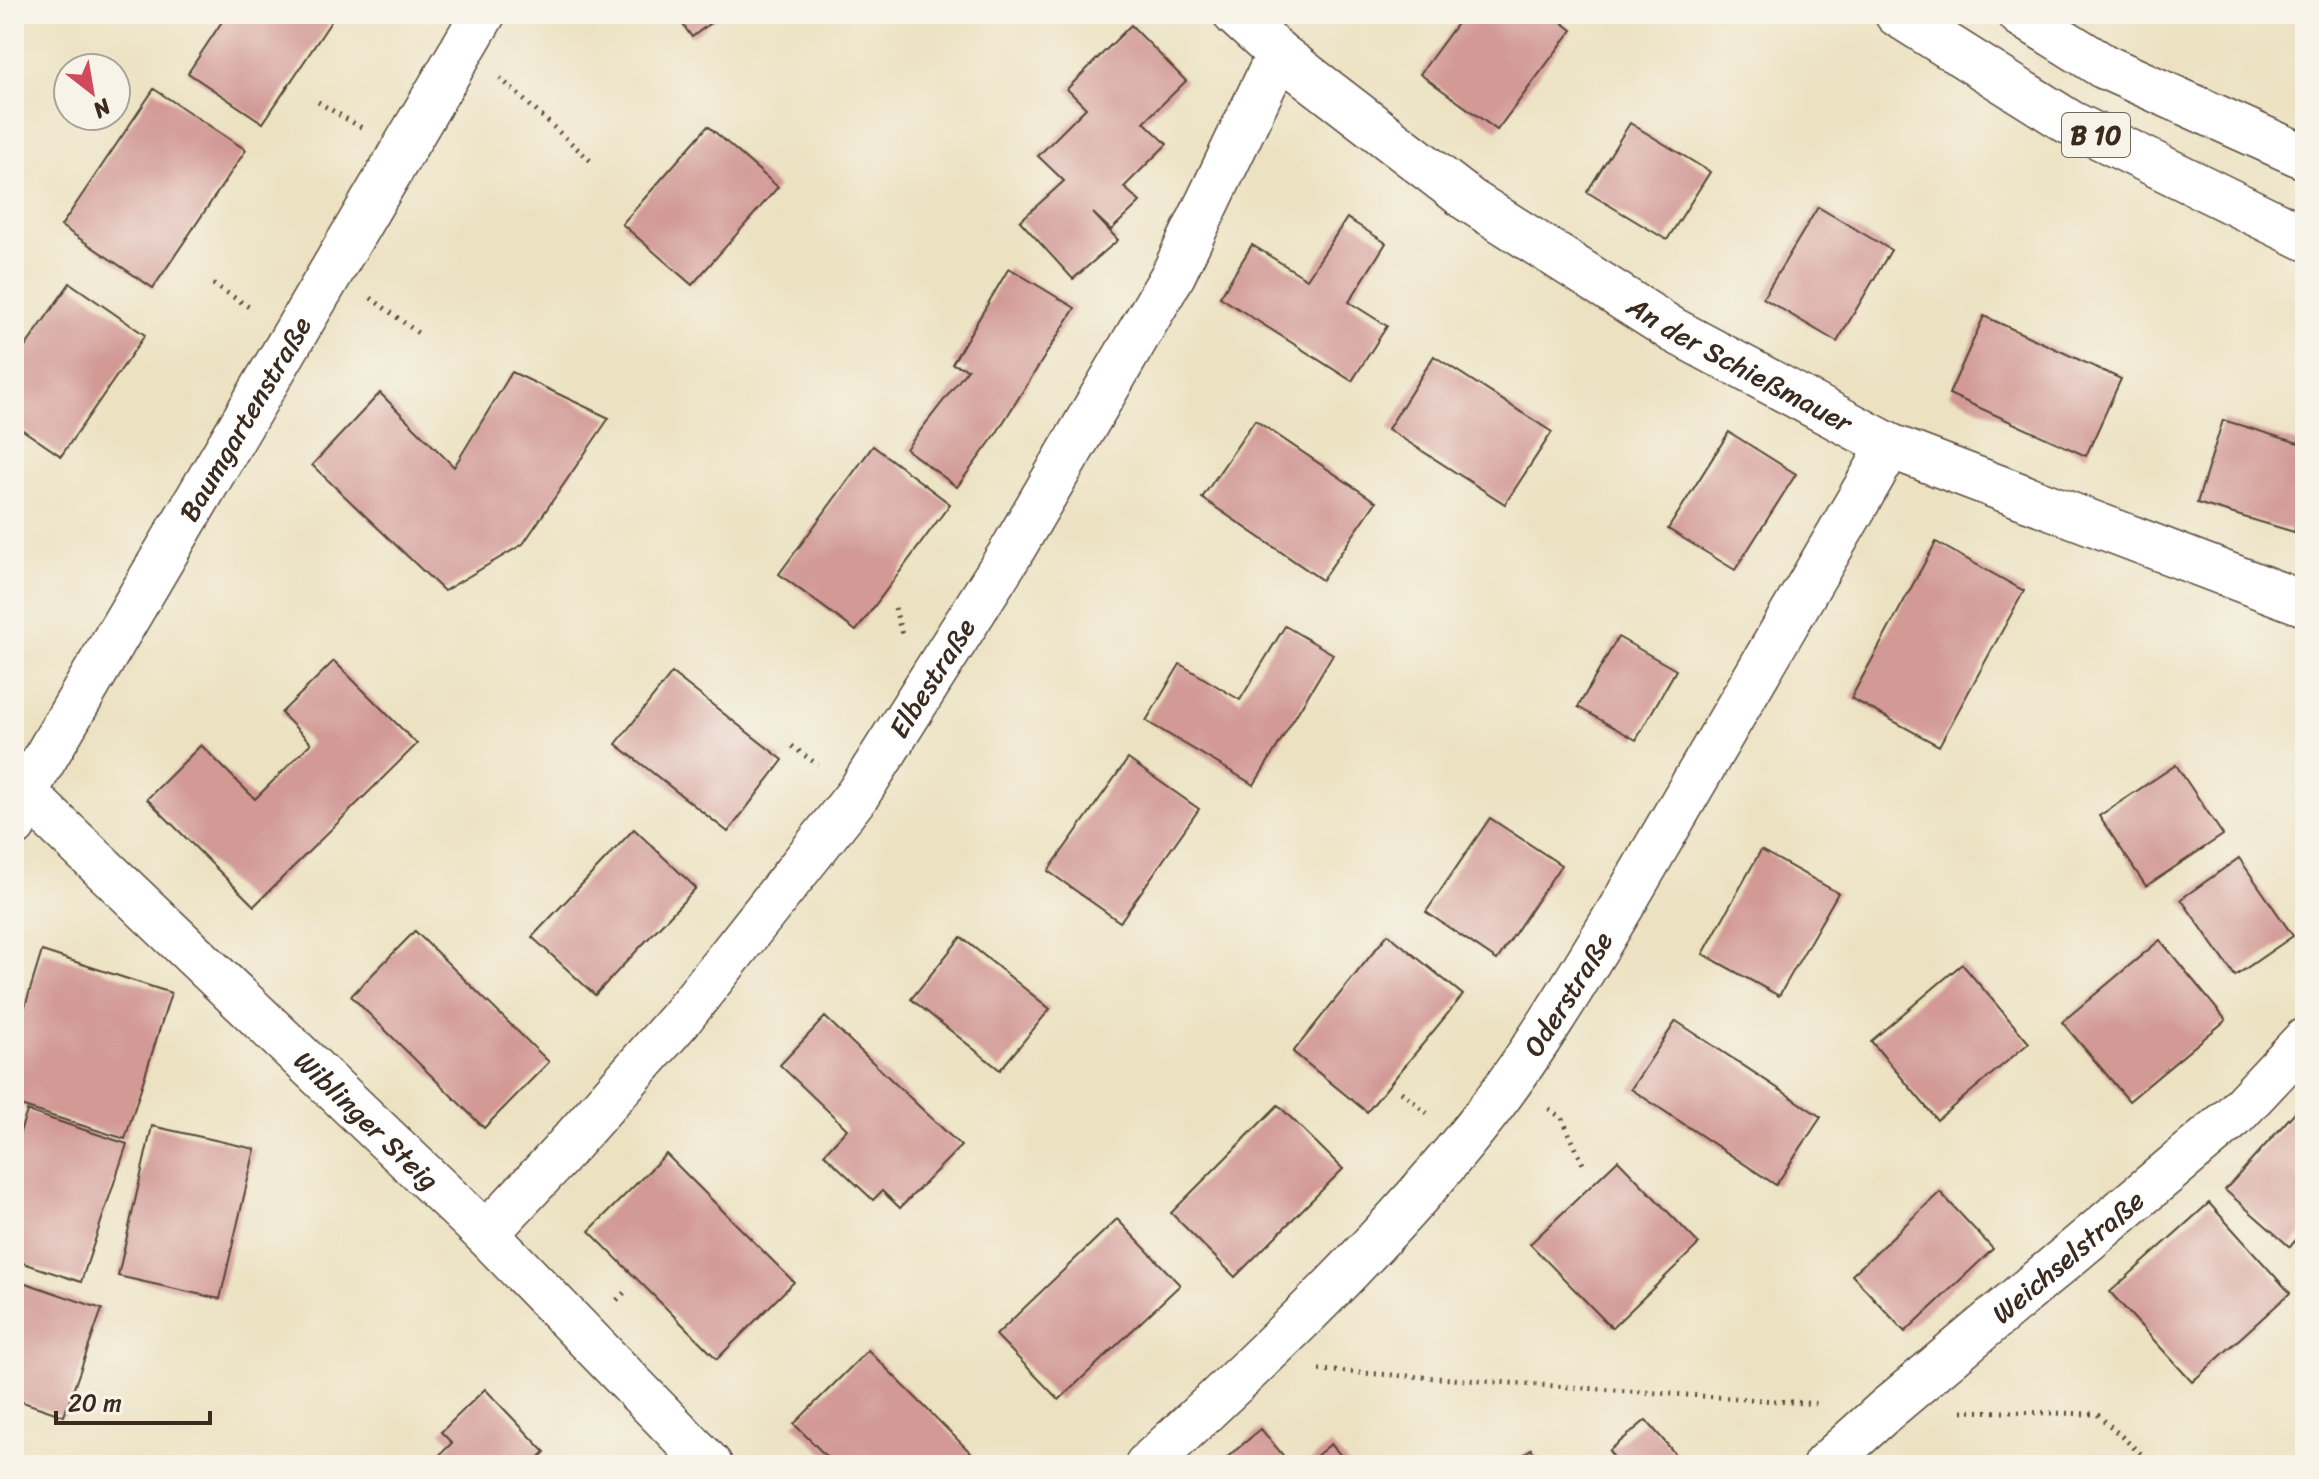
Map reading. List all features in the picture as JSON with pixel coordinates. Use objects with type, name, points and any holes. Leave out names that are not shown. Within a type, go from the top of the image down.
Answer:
[{"type":"main road","name":"An der Schießmauer","points":[[1235,14],[1279,54],[1469,200],[1673,330],[1890,446],[2305,604]]},
{"type":"main road","name":"B 10","points":[[1897,14],[2069,122],[2305,238]]},
{"type":"main road","name":"B 10","points":[[2020,14],[2103,66],[2305,157]]},
{"type":"main road","name":"Baumgartenstraße","points":[[18,800],[473,29]]},
{"type":"main road","name":"Elbestraße","points":[[486,1234],[680,1019],[858,794],[1010,554],[1173,275],[1279,54]]},
{"type":"main road","name":"Oderstraße","points":[[1147,1465],[1255,1365],[1375,1245],[1489,1110],[1622,906],[1890,446]]},
{"type":"main road","name":"Wiblinger Steig","points":[[18,800],[486,1234],[710,1465]]},
{"type":"main road","name":"Weichselstraße","points":[[1825,1465],[2233,1117],[2305,1040]]},
{"type":"path","points":[[473,29],[594,164]]},
{"type":"path","points":[[1508,1082],[1562,1118],[1583,1164]]},
{"type":"path","points":[[1255,1365],[1887,1409],[2097,1414],[2153,1465]]},
{"type":"path","points":[[2298,1465],[2305,1457]]},
{"type":"building","points":[[227,14],[336,14],[263,123],[188,73]]},
{"type":"building","points":[[675,14],[722,14],[692,37]]},
{"type":"building","points":[[1464,14],[1511,14],[1519,20],[1523,14],[1551,14],[1572,30],[1497,130],[1420,74]]},
{"type":"building","points":[[1131,25],[1186,81],[1144,122],[1167,144],[1124,187],[1140,202],[1111,230],[1093,213],[1118,240],[1073,279],[1020,221],[1064,181],[1038,156],[1086,108],[1067,89]]},
{"type":"building","points":[[154,89],[246,150],[153,288],[61,226],[125,132],[132,132],[132,121]]},
{"type":"building","points":[[1630,123],[1710,172],[1667,240],[1587,192]]},
{"type":"building","points":[[708,126],[778,187],[692,285],[622,224]]},
{"type":"building","points":[[1818,207],[1891,250],[1837,342],[1763,298]]},
{"type":"building","points":[[1347,218],[1386,243],[1349,302],[1387,326],[1352,381],[1220,297],[1252,245],[1307,279]]},
{"type":"building","points":[[1009,268],[1075,308],[996,434],[957,487],[906,449],[968,369],[952,364]]},
{"type":"building","points":[[70,283],[145,335],[61,456],[14,424],[14,363]]},
{"type":"building","points":[[1984,316],[2121,379],[2086,456],[1949,394]]},
{"type":"building","points":[[1434,356],[1552,432],[1505,504],[1388,429]]},
{"type":"building","points":[[512,372],[609,418],[523,544],[444,591],[312,465],[380,393],[454,467]]},
{"type":"building","points":[[1255,420],[1376,502],[1322,580],[1202,498]]},
{"type":"building","points":[[2223,420],[2305,445],[2305,494],[2294,532],[2197,503]]},
{"type":"building","points":[[1729,432],[1796,474],[1735,570],[1668,529]]},
{"type":"building","points":[[873,446],[950,504],[856,631],[779,574]]},
{"type":"building","points":[[1936,542],[2024,591],[1939,746],[1851,698]]},
{"type":"building","points":[[1285,626],[1333,654],[1254,785],[1146,721],[1180,664],[1240,700]]},
{"type":"building","points":[[1618,637],[1676,670],[1636,740],[1578,707]]},
{"type":"building","points":[[334,661],[417,744],[254,906],[147,799],[201,745],[255,799],[311,743],[281,713]]},
{"type":"building","points":[[672,673],[783,760],[728,832],[616,744]]},
{"type":"building","points":[[1128,759],[1199,809],[1120,922],[1048,871]]},
{"type":"building","points":[[2176,765],[2223,835],[2146,886],[2099,816]]},
{"type":"building","points":[[1490,818],[1561,865],[1497,960],[1426,912]]},
{"type":"building","points":[[634,829],[696,888],[595,995],[532,937]]},
{"type":"building","points":[[1761,850],[1838,893],[1779,996],[1703,954]]},
{"type":"building","points":[[2239,858],[2293,936],[2235,976],[2181,899]]},
{"type":"building","points":[[415,931],[549,1062],[484,1128],[351,996]]},
{"type":"building","points":[[1388,934],[1463,995],[1367,1112],[1293,1052]]},
{"type":"building","points":[[961,937],[1050,1009],[1000,1070],[911,999]]},
{"type":"building","points":[[2160,940],[2226,1020],[2129,1101],[2062,1022]]},
{"type":"building","points":[[42,951],[171,993],[125,1139],[14,1104],[14,1042]]},
{"type":"building","points":[[1962,964],[2029,1043],[1937,1120],[1871,1041]]},
{"type":"building","points":[[825,1017],[961,1146],[900,1208],[882,1191],[873,1200],[824,1154],[847,1129],[780,1065]]},
{"type":"building","points":[[1676,1021],[1821,1117],[1776,1185],[1631,1089]]},
{"type":"building","points":[[1278,1105],[1343,1169],[1235,1277],[1171,1213]]},
{"type":"building","points":[[27,1111],[127,1144],[81,1282],[14,1260],[14,1150]]},
{"type":"building","points":[[2295,1112],[2305,1121],[2305,1229],[2290,1247],[2225,1190]]},
{"type":"building","points":[[152,1126],[255,1149],[220,1299],[118,1276]]},
{"type":"building","points":[[666,1154],[794,1282],[717,1359],[589,1231]]},
{"type":"building","points":[[1618,1160],[1699,1244],[1612,1328],[1530,1244]]},
{"type":"building","points":[[1940,1192],[1993,1249],[1905,1332],[1852,1275]]},
{"type":"building","points":[[2209,1203],[2290,1293],[2192,1382],[2110,1292]]},
{"type":"building","points":[[1117,1219],[1180,1285],[1059,1400],[996,1335]]},
{"type":"building","points":[[14,1279],[102,1309],[64,1416],[14,1399]]},
{"type":"building","points":[[868,1350],[983,1465],[835,1465],[794,1424]]},
{"type":"building","points":[[485,1389],[545,1452],[531,1465],[429,1465],[452,1443],[441,1432]]},
{"type":"building","points":[[1646,1420],[1683,1465],[1620,1465],[1609,1451]]},
{"type":"building","points":[[1261,1429],[1291,1465],[1218,1465]]},
{"type":"building","points":[[1331,1444],[1349,1465],[1305,1465]]},
{"type":"building","points":[[1531,1449],[1544,1465],[1512,1465]]}]
